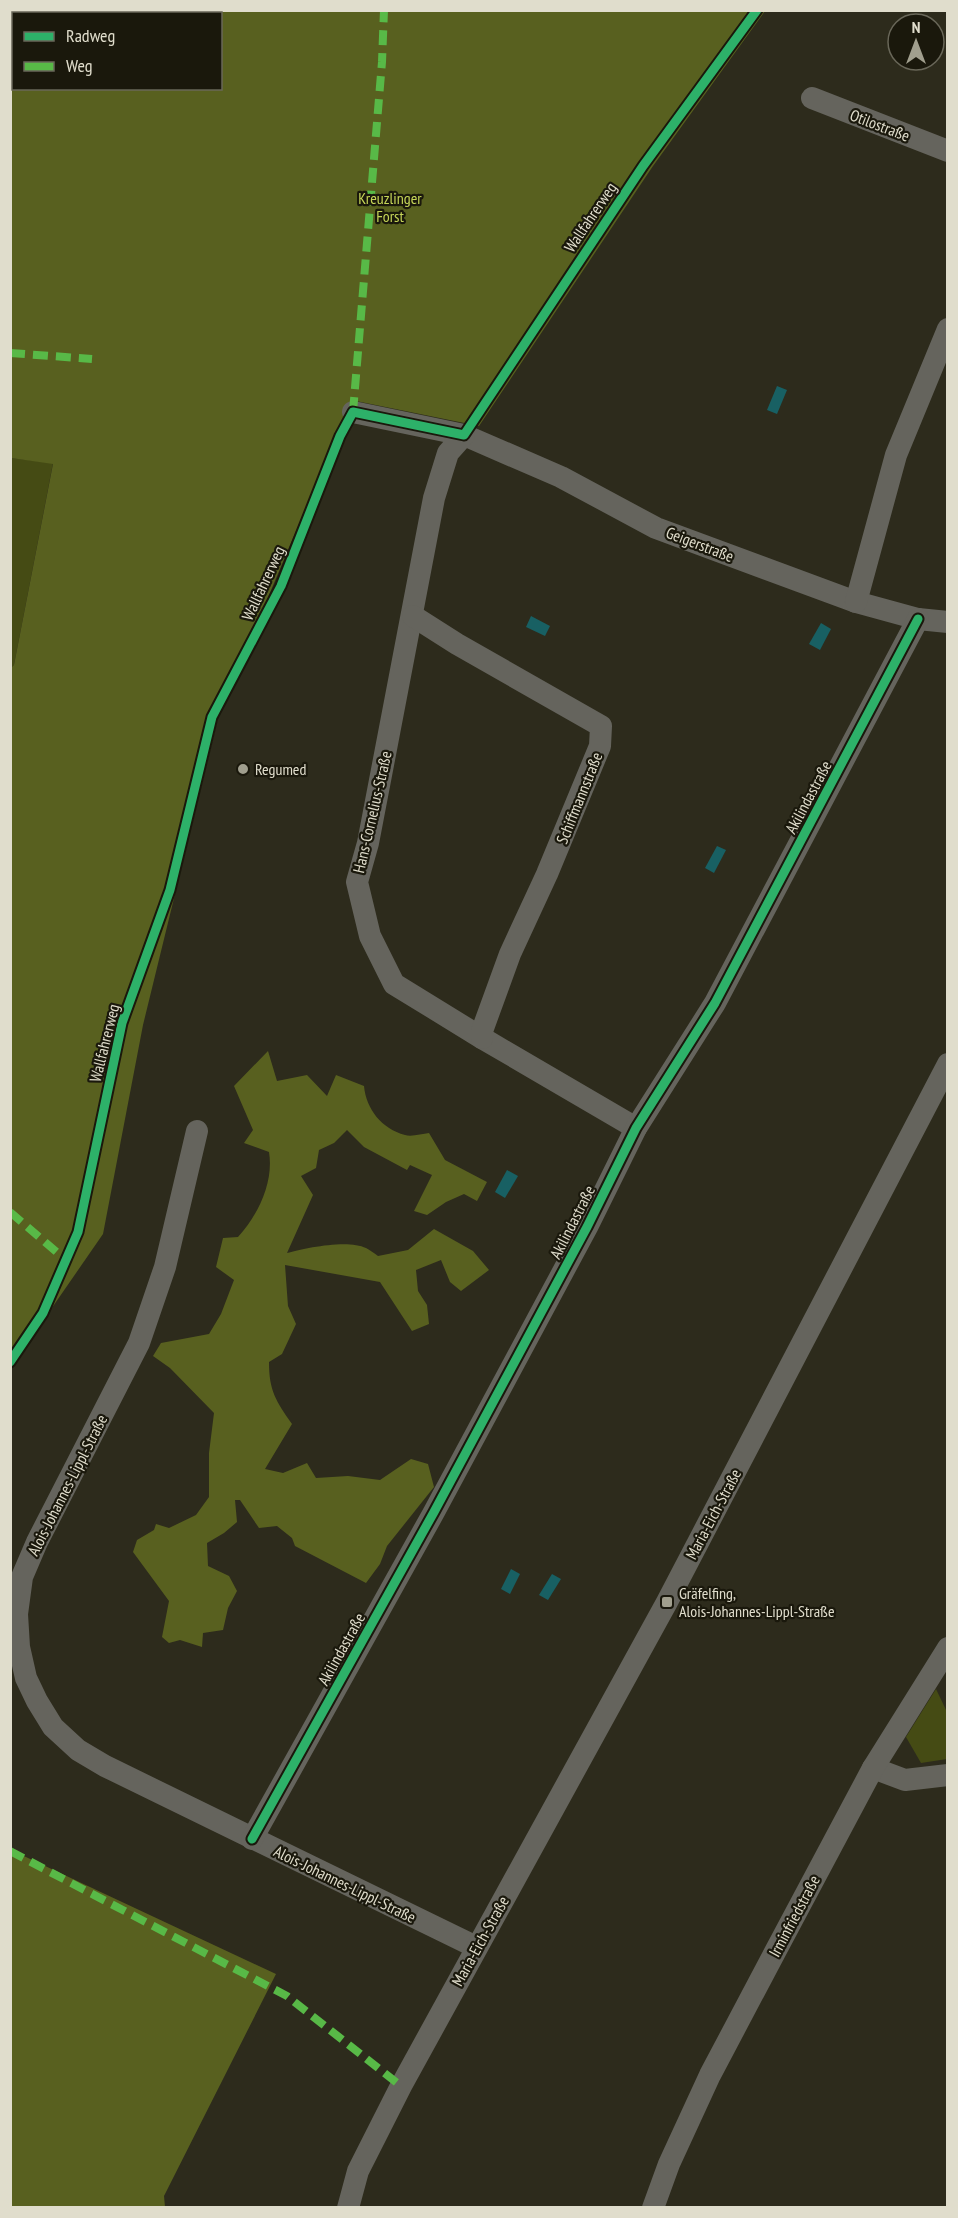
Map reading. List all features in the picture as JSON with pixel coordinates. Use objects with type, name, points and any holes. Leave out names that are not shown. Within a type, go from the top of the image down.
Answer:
[{"type":"street","name":"Otilostraße","points":[[812,98],[948,151]]},
{"type":"street","points":[[856,602],[896,455],[948,329]]},
{"type":"street","points":[[353,412],[464,435]]},
{"type":"street","name":"Geigerstraße","points":[[464,435],[561,477],[656,528],[856,602],[918,619],[948,622]]},
{"type":"street","name":"Hans-Cornelius-Straße","points":[[464,435],[448,453],[434,498],[368,843],[357,882],[370,936],[394,984],[636,1128]]},
{"type":"street","name":"Schiffmannstraße","points":[[413,616],[457,644],[601,726],[600,746],[552,864],[510,954],[482,1031],[482,1038]]},
{"type":"street","name":"Akilindastraße","points":[[252,1839],[434,1512],[587,1227],[636,1128],[715,1003],[918,619]]},
{"type":"street","name":"Maria-Eich-Straße","points":[[348,2208],[358,2171],[401,2086],[667,1602],[948,1064]]},
{"type":"street","name":"Alois-Johannes-Lippl-Straße","points":[[197,1131],[165,1267],[139,1343],[37,1542],[22,1577],[16,1614],[19,1647],[26,1678],[53,1727],[78,1749],[105,1766],[476,1947]]},
{"type":"street","name":"Irminfriedstraße","points":[[656,2201],[669,2164],[710,2075],[873,1768],[948,1648]]},
{"type":"street","points":[[873,1768],[905,1780],[948,1775]]},
{"type":"green space","name":"Kreuzlinger Forst","points":[[11,11],[765,11],[653,166],[479,426],[351,400],[219,714],[143,1025],[103,1234],[11,1367],[10,669],[14,665],[53,464],[11,458]]},
{"type":"green space","points":[[11,458],[53,463],[14,665],[11,669]]},
{"type":"green space","points":[[268,1051],[277,1081],[307,1075],[327,1096],[336,1075],[364,1086],[368,1103],[382,1123],[405,1135],[429,1133],[445,1160],[487,1182],[477,1201],[464,1194],[446,1202],[427,1215],[414,1211],[432,1175],[410,1165],[407,1170],[364,1147],[347,1130],[334,1143],[319,1150],[316,1168],[301,1176],[313,1195],[287,1253],[315,1247],[349,1244],[366,1248],[378,1256],[408,1250],[434,1229],[473,1251],[489,1270],[461,1291],[450,1282],[441,1260],[416,1270],[418,1291],[427,1305],[429,1324],[412,1331],[380,1282],[285,1265],[288,1306],[296,1324],[282,1354],[269,1362],[269,1372],[275,1395],[292,1424],[265,1469],[283,1473],[307,1463],[316,1478],[348,1476],[380,1480],[411,1459],[428,1464],[434,1487],[387,1546],[380,1564],[366,1583],[295,1546],[292,1538],[277,1526],[259,1528],[240,1500],[235,1500],[237,1522],[207,1543],[208,1566],[229,1576],[237,1591],[228,1608],[223,1630],[203,1633],[202,1647],[180,1640],[169,1643],[162,1637],[169,1601],[133,1552],[137,1540],[154,1530],[156,1524],[169,1528],[196,1515],[209,1497],[209,1453],[214,1413],[170,1368],[153,1356],[161,1343],[209,1334],[221,1314],[234,1280],[216,1267],[223,1238],[238,1237],[252,1219],[267,1186],[270,1163],[269,1152],[244,1143],[253,1130],[234,1086]]},
{"type":"green space","points":[[936,1689],[947,1712],[947,1759],[921,1763],[906,1737]]},
{"type":"green space","points":[[11,1850],[276,1974],[164,2196],[165,2207],[11,2207]]},
{"type":"water","points":[[777,386],[787,390],[777,414],[767,410]]},
{"type":"water","points":[[531,616],[550,626],[545,636],[526,627]]},
{"type":"water","points":[[821,623],[831,629],[820,650],[809,644]]},
{"type":"water","points":[[717,846],[726,850],[714,873],[705,868]]},
{"type":"water","points":[[507,1170],[518,1176],[505,1198],[495,1192]]},
{"type":"water","points":[[511,1569],[520,1574],[510,1594],[501,1589]]},
{"type":"water","points":[[552,1574],[561,1579],[548,1600],[539,1595]]},
{"type":"marked path","points":[[353,412],[382,62],[384,10]]},
{"type":"marked path","points":[[10,353],[92,359]]},
{"type":"marked path","points":[[10,1212],[66,1260]]},
{"type":"marked path","points":[[10,1851],[287,1996],[401,2086]]},
{"type":"cycle path","name":"Wallfahrerweg","points":[[10,1362],[43,1313],[78,1232],[122,1023],[170,890],[212,717],[281,586],[340,436],[353,412],[464,435],[643,166],[757,10]]},
{"type":"cycle path","points":[[252,1839],[434,1512],[587,1227],[636,1128],[715,1003],[918,619]]},
{"type":"place","name":"Regumed","points":[[243,769]]},
{"type":"place","name":"Gräfelfing, Alois-Johannes-Lippl-Straße","points":[[667,1602]]}]
